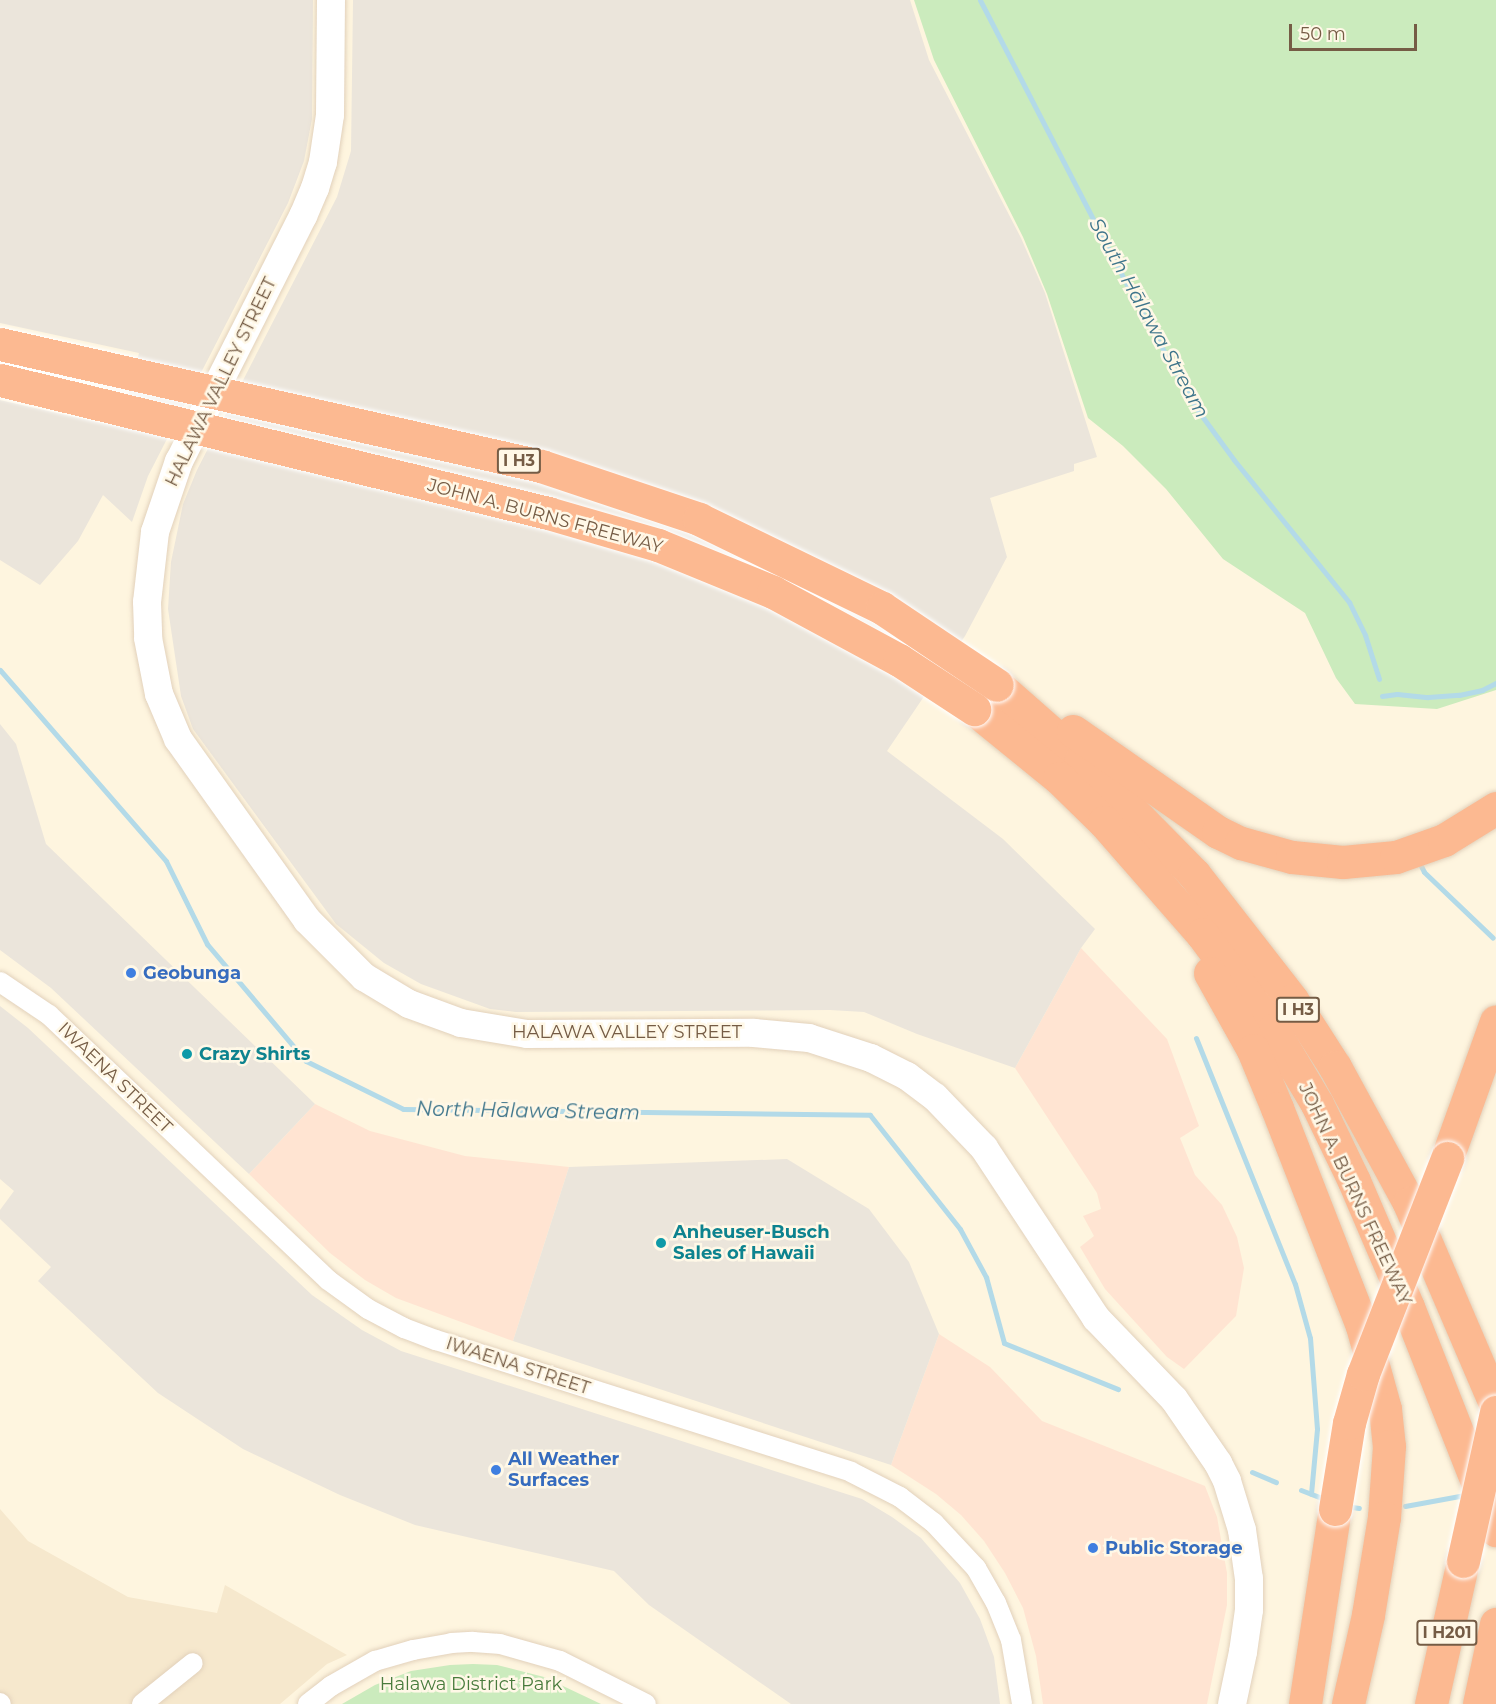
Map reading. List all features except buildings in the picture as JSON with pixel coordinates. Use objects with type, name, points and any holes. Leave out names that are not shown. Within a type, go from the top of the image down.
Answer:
[{"type":"highway","name":"JOHN A. BURNS FREEWAY","points":[[0,344],[541,466],[699,519],[882,608],[997,685],[1081,759],[1186,866],[1292,1000],[1335,1067],[1409,1203],[1496,1406]]},
{"type":"highway","name":"JOHN A. BURNS FREEWAY","points":[[0,380],[548,513],[658,545],[773,592],[899,660],[974,708],[1059,778],[1158,880],[1240,981],[1273,1030],[1317,1104],[1408,1307],[1492,1519]]},
{"type":"highway","points":[[997,685],[1085,737],[1195,818],[1233,840],[1266,851],[1317,861],[1367,861],[1421,849],[1444,840],[1492,811]]},
{"type":"highway","points":[[1104,822],[1199,954],[1253,1050],[1372,1358],[1385,1409],[1389,1446],[1387,1481],[1384,1517],[1368,1615],[1348,1704]]},
{"type":"highway","points":[[1305,1704],[1349,1423],[1363,1374],[1447,1158],[1496,1021]]},
{"type":"highway","name":"I H201","points":[[1431,1704],[1496,1412]]},
{"type":"highway","name":"I H201","points":[[1479,1704],[1495,1630]]},
{"type":"highway","points":[[1493,1704],[1496,1694]]},
{"type":"street","name":"HALAWA VALLEY STREET","points":[[331,0],[330,115],[323,162],[315,188],[179,461],[155,532],[147,602],[152,658],[168,718],[191,761],[307,920],[343,959],[385,991],[437,1016],[484,1028],[537,1034],[754,1033],[809,1038],[871,1058],[915,1081],[945,1106],[984,1148],[1096,1318],[1185,1412],[1210,1449],[1227,1481],[1242,1530],[1249,1578],[1249,1610],[1244,1652],[1232,1704]]},
{"type":"street","name":"IWAENA STREET","points":[[0,982],[49,1015],[328,1280],[368,1309],[404,1328],[436,1340],[851,1472],[900,1497],[934,1523],[976,1568],[996,1603],[1011,1640],[1022,1704]]},
{"type":"street","points":[[308,1704],[331,1686],[375,1661],[413,1650],[451,1643],[473,1642],[500,1644],[560,1661],[646,1704]]},
{"type":"street","points":[[142,1704],[193,1663]]},
{"type":"shaded area","points":[[0,0],[313,0],[312,119],[304,161],[288,203],[148,476],[132,522],[103,495],[78,541],[40,585],[0,560],[0,400],[120,427],[139,353],[0,323]]},
{"type":"shaded area","points":[[353,0],[910,0],[929,60],[1021,238],[1045,293],[1097,457],[1074,464],[1074,471],[990,498],[1007,557],[965,636],[887,751],[1003,839],[1095,929],[1081,948],[1015,1068],[917,1034],[864,1012],[830,1010],[516,1012],[490,1009],[421,984],[384,963],[336,924],[193,729],[181,696],[168,609],[171,562],[183,504],[197,470],[337,197],[351,151]]},
{"type":"shaded area","points":[[0,724],[16,744],[46,844],[315,1104],[249,1174],[51,988],[0,950]]},
{"type":"shaded area","points":[[1081,948],[1167,1039],[1199,1126],[1180,1138],[1195,1175],[1222,1205],[1237,1237],[1244,1268],[1236,1316],[1184,1369],[1167,1357],[1105,1289],[1080,1247],[1094,1236],[1083,1216],[1101,1209],[1097,1193],[1015,1068]]},
{"type":"shaded area","points":[[0,1006],[28,1028],[312,1295],[362,1330],[401,1351],[862,1499],[892,1517],[921,1538],[960,1583],[980,1619],[994,1657],[1000,1704],[791,1704],[649,1605],[614,1571],[415,1525],[340,1495],[243,1449],[158,1393],[38,1281],[51,1267],[0,1219],[0,1210],[14,1191],[0,1179]]},
{"type":"shaded area","points":[[315,1104],[370,1131],[465,1156],[569,1167],[513,1341],[396,1298],[365,1280],[330,1253],[249,1174]]},
{"type":"shaded area","points":[[787,1159],[869,1209],[909,1262],[939,1334],[891,1465],[513,1341],[569,1167]]},
{"type":"shaded area","points":[[939,1334],[990,1367],[1042,1421],[1205,1486],[1217,1517],[1227,1573],[1227,1605],[1207,1704],[1043,1704],[1036,1656],[1023,1608],[1005,1573],[984,1541],[961,1515],[936,1494],[891,1465]]},
{"type":"shaded area","points":[[0,1509],[28,1541],[128,1597],[217,1613],[225,1585],[347,1655],[327,1664],[280,1704],[0,1704]]},
{"type":"green space","points":[[914,0],[1496,0],[1496,690],[1437,709],[1355,704],[1336,678],[1305,613],[1223,559],[1166,489],[1123,446],[1088,418],[1047,294],[1023,237],[934,60]]},
{"type":"green space","name":"Halawa District Park","points":[[473,1664],[497,1665],[544,1677],[601,1704],[342,1704],[375,1685],[411,1671]]},
{"type":"waterway","name":"South Hālawa Stream","points":[[980,0],[1130,291],[1196,408],[1234,460],[1349,602],[1365,635],[1379,679]]},
{"type":"waterway","name":"North Hālawa Stream","points":[[0,670],[166,861],[207,944],[306,1061],[403,1109],[870,1115],[960,1229],[986,1277],[1004,1343],[1118,1389]]},
{"type":"waterway","points":[[1382,696],[1397,694],[1428,697],[1459,695],[1482,690],[1496,683]]},
{"type":"waterway","name":"South Hālawa Stream","points":[[1418,860],[1424,872],[1493,938]]},
{"type":"waterway","points":[[1196,1038],[1295,1284],[1310,1338],[1317,1429],[1311,1494]]},
{"type":"waterway","name":"North Hālawa Stream","points":[[1252,1472],[1276,1482]]},
{"type":"waterway","name":"North Hālawa Stream","points":[[1301,1490],[1325,1499]]},
{"type":"waterway","name":"North Hālawa Stream","points":[[1405,1506],[1465,1495]]},
{"type":"waterway","name":"North Hālawa Stream","points":[[1345,1506],[1359,1508]]},
{"type":"place","name":"Geobunga","points":[[131,973]]},
{"type":"place","name":"Crazy Shirts","points":[[187,1054]]},
{"type":"place","name":"Anheuser-Busch Sales of Hawaii","points":[[661,1243]]},
{"type":"place","name":"All Weather Surfaces","points":[[496,1470]]},
{"type":"place","name":"Public Storage","points":[[1093,1548]]}]
